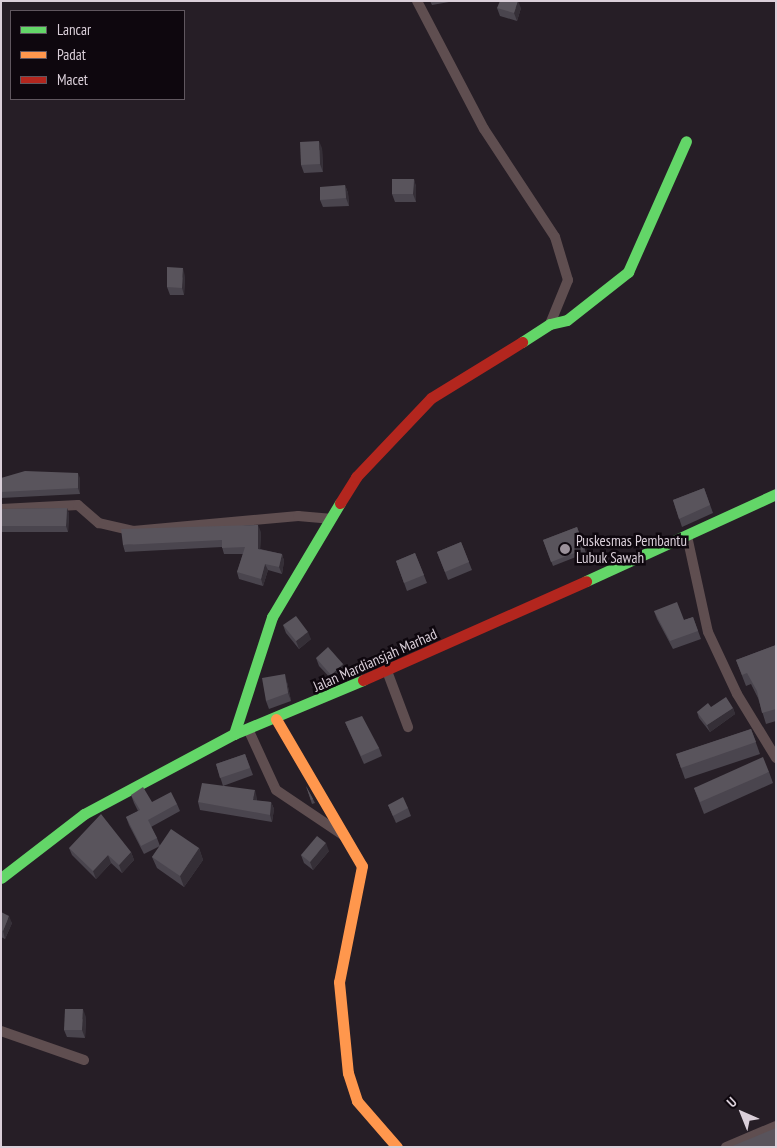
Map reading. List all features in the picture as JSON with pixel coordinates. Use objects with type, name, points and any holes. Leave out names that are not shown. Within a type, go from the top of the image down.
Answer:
[{"type":"street","points":[[417,1],[484,129],[556,237],[568,280],[550,324]]},
{"type":"street","points":[[234,734],[272,617],[330,519],[368,463],[431,398],[550,324],[567,320],[628,272],[686,141]]},
{"type":"street","name":"Jalan Mardiansjah Marhad","points":[[1,878],[84,814],[234,734],[276,719],[387,671],[776,494]]},
{"type":"street","points":[[1,509],[78,505],[99,523],[133,531],[298,516],[330,519]]},
{"type":"street","points":[[687,536],[708,632],[733,686],[776,758]]},
{"type":"street","points":[[387,671],[408,727]]},
{"type":"street","points":[[276,719],[349,838],[362,866],[339,982],[348,1073],[368,1119],[397,1147]]},
{"type":"street","points":[[248,729],[276,790],[349,838]]},
{"type":"street","points":[[1,1031],[84,1060]]},
{"type":"street","points":[[726,1147],[776,1126]]},
{"type":"building","points":[[500,1],[518,1],[514,13],[497,8]]},
{"type":"building","points":[[319,141],[320,164],[301,165],[300,142]]},
{"type":"building","points":[[392,179],[414,179],[413,194],[392,194]]},
{"type":"building","points":[[345,185],[346,198],[320,200],[320,187]]},
{"type":"building","points":[[167,267],[183,268],[182,288],[167,287]]},
{"type":"building","points":[[25,471],[78,473],[78,488],[1,492],[1,478]]},
{"type":"building","points":[[704,488],[710,505],[679,519],[673,500]]},
{"type":"building","points":[[67,508],[66,526],[1,526],[1,509]]},
{"type":"building","points":[[258,525],[258,549],[282,554],[279,567],[265,564],[261,579],[237,572],[245,547],[222,548],[222,540],[123,545],[121,529]]},
{"type":"building","name":"Puskesmas Pembantu Lubuk Sawah","points":[[577,527],[585,549],[551,562],[543,540]]},
{"type":"building","points":[[461,542],[469,562],[445,572],[437,552]]},
{"type":"building","points":[[415,553],[424,575],[404,583],[396,561]]},
{"type":"building","points":[[677,602],[684,620],[693,617],[698,631],[670,641],[654,611]]},
{"type":"building","points":[[296,616],[308,632],[296,641],[283,625]]},
{"type":"building","points":[[776,645],[776,709],[762,713],[757,691],[747,673],[742,675],[736,660]]},
{"type":"building","points":[[328,647],[343,664],[331,675],[316,658]]},
{"type":"building","points":[[285,674],[288,693],[266,701],[262,678]]},
{"type":"building","points":[[726,697],[733,708],[707,725],[697,712],[708,703],[711,707]]},
{"type":"building","points":[[362,716],[379,748],[361,756],[345,722]]},
{"type":"building","points":[[751,729],[756,742],[681,768],[676,754]]},
{"type":"building","points":[[245,754],[250,768],[220,778],[216,764]]},
{"type":"building","points":[[763,757],[769,772],[700,802],[694,788]]},
{"type":"building","points":[[202,783],[255,790],[253,800],[271,802],[270,815],[198,802]]},
{"type":"building","points":[[306,786],[313,799],[311,800]]},
{"type":"building","points":[[143,787],[152,802],[171,792],[177,804],[148,820],[157,838],[141,846],[126,817],[140,810],[131,795]]},
{"type":"building","points":[[403,797],[408,808],[393,816],[388,805]]},
{"type":"building","points":[[101,814],[131,852],[119,865],[108,855],[93,871],[69,848]]},
{"type":"building","points":[[171,829],[199,848],[180,876],[152,857]]},
{"type":"building","points":[[317,836],[326,843],[310,862],[301,855]]},
{"type":"building","points":[[1,912],[9,916],[3,931],[1,930]]},
{"type":"building","points":[[65,1009],[83,1009],[82,1030],[64,1030]]},
{"type":"building","points":[[776,1128],[776,1147],[730,1147]]},
{"type":"traffic: fast","points":[[522,342],[550,324],[567,320],[628,272],[686,141]]},
{"type":"traffic: fast","points":[[586,581],[776,494]]},
{"type":"traffic: fast","points":[[234,734],[272,617],[340,503]]},
{"type":"traffic: fast","points":[[1,878],[84,814],[234,734],[363,680]]},
{"type":"traffic: slow","points":[[276,719],[362,866],[339,982],[348,1073],[357,1101],[397,1147]]},
{"type":"traffic: jam","points":[[340,503],[356,477],[431,398],[522,342]]},
{"type":"traffic: jam","points":[[363,680],[586,581]]},
{"type":"place","name":"Puskesmas Pembantu Lubuk Sawah","points":[[565,549]]}]
